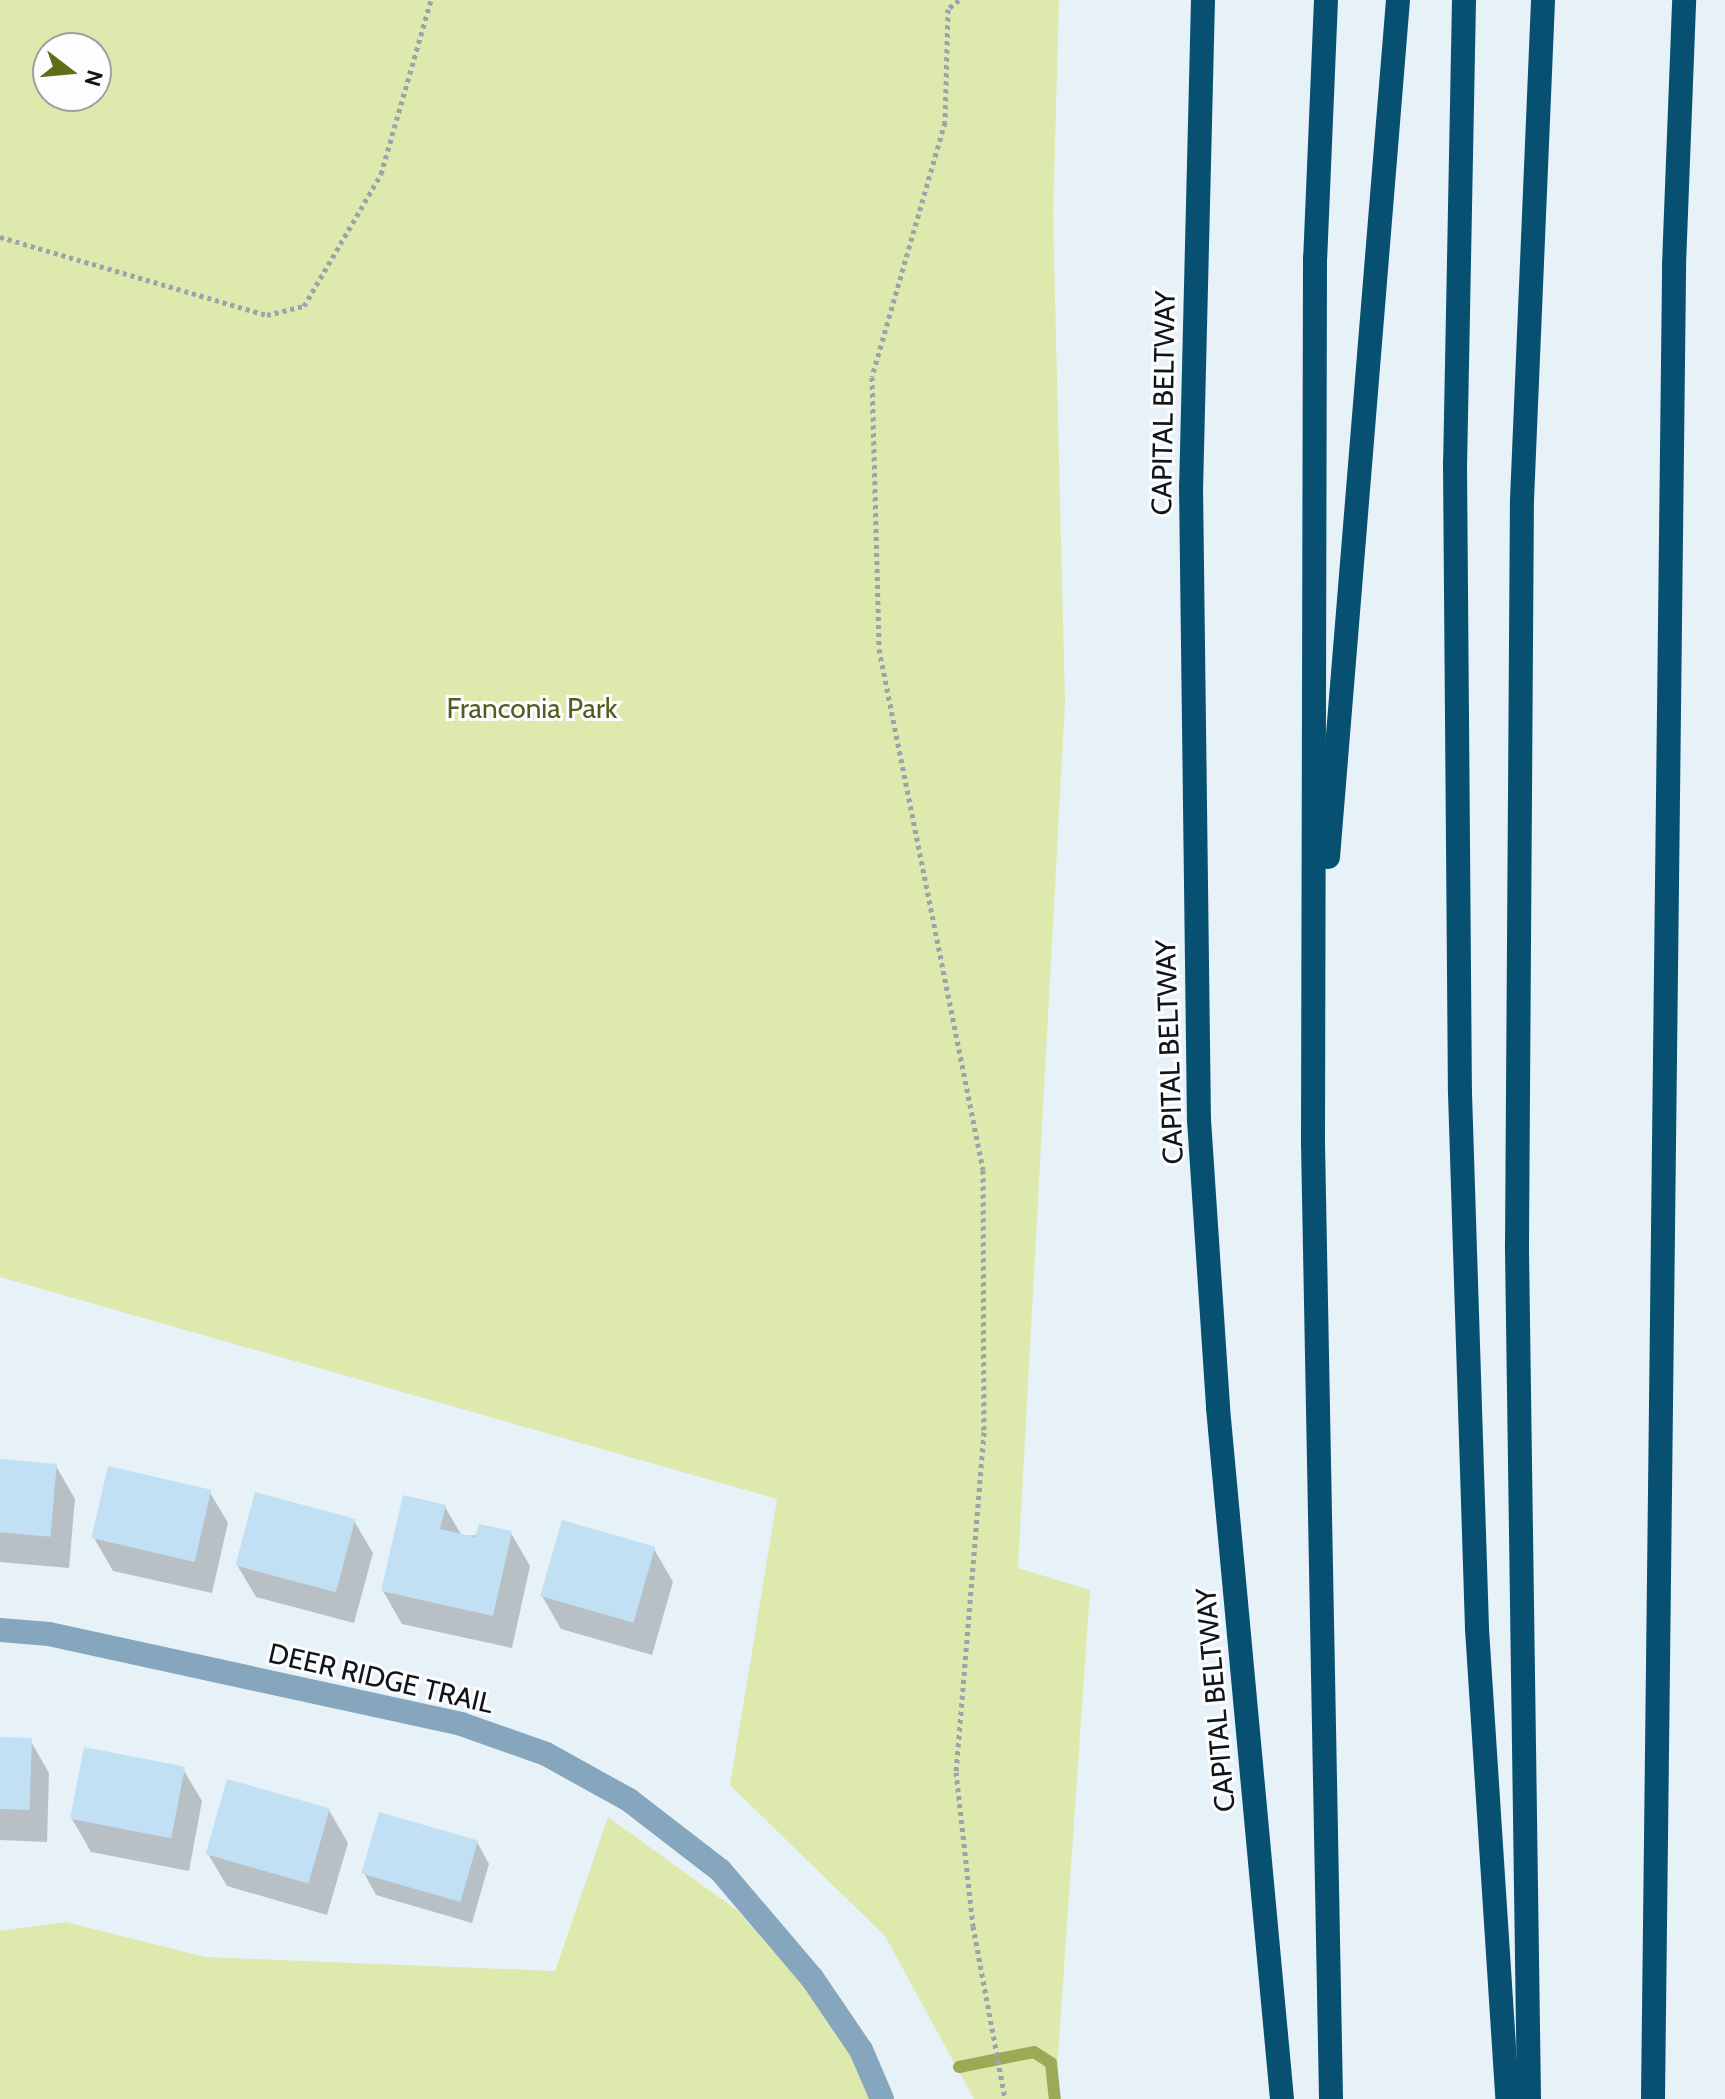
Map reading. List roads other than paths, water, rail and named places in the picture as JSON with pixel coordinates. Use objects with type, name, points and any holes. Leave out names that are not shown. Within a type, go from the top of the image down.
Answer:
[{"type":"highway","name":"CAPITAL BELTWAY","points":[[1203,0],[1191,486],[1199,1120],[1218,1408],[1282,2099]]},
{"type":"highway","points":[[1326,0],[1315,274],[1313,1143],[1331,2099]]},
{"type":"highway","points":[[1313,1143],[1325,888],[1398,0]]},
{"type":"highway","points":[[1464,0],[1455,463],[1460,1093],[1477,1629],[1507,2099]]},
{"type":"highway","points":[[1529,2099],[1517,1245],[1522,500],[1543,0]]},
{"type":"highway","points":[[1653,2099],[1674,265],[1684,0]]},
{"type":"street","name":"DEER RIDGE TRAIL","points":[[0,1630],[49,1634],[461,1724],[546,1754],[629,1800],[720,1870],[812,1978],[861,2050],[882,2099]]},
{"type":"waterway","points":[[959,2067],[1034,2052],[1051,2063],[1055,2099]]},
{"type":"park label","name":"Franconia Park","points":[[532,708]]}]
